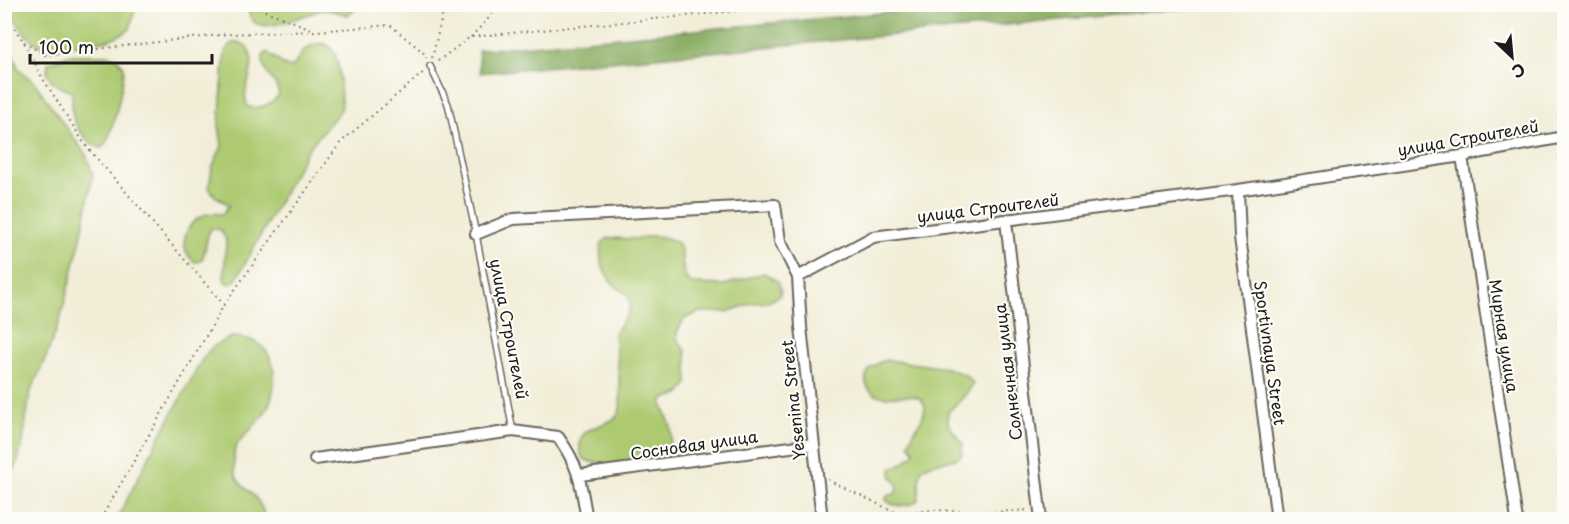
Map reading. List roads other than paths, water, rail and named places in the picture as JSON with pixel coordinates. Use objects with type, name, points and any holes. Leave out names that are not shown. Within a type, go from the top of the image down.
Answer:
[{"type":"street","name":"улица Строителей","points":[[798,277],[873,237],[1238,190],[1462,156],[1564,136]]},
{"type":"street","name":"Мирная улица","points":[[1462,156],[1517,519]]},
{"type":"street","name":"Sportivnaya Street","points":[[1238,190],[1240,237],[1277,519]]},
{"type":"street","points":[[476,234],[513,219],[775,205],[780,241],[798,277]]},
{"type":"street","name":"Солнечная улица","points":[[1006,221],[1040,514]]},
{"type":"street","name":"Yesenina Street","points":[[798,277],[801,327],[822,519]]},
{"type":"street","points":[[315,459],[513,431],[558,437],[569,451],[580,476],[587,519]]},
{"type":"street","name":"Сосновая улица","points":[[580,476],[813,444]]},
{"type":"lane","name":"улица Строителей","points":[[430,66],[448,104],[476,234],[513,431]]}]
